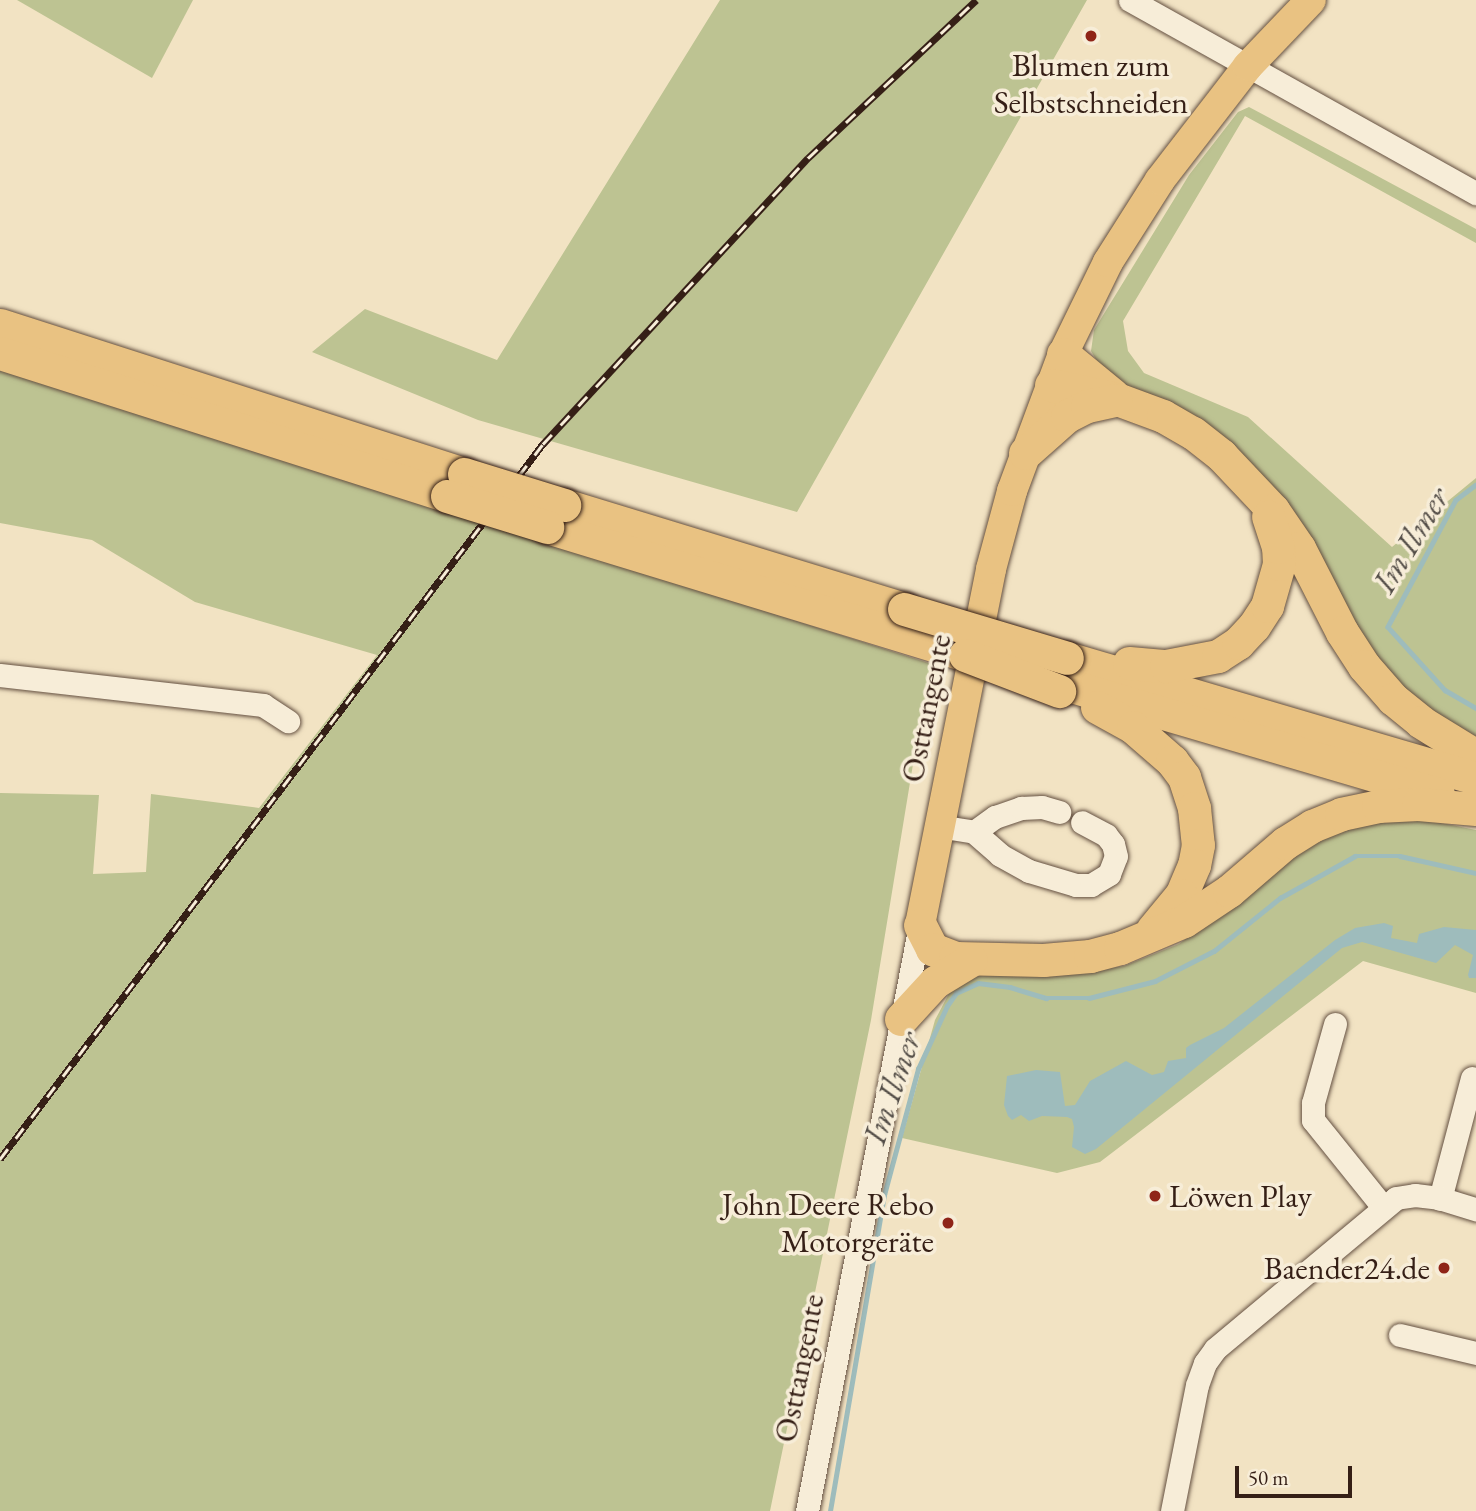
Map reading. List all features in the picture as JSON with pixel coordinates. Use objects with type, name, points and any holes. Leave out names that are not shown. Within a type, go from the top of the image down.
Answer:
[{"type":"highway","points":[[0,325],[456,485]]},
{"type":"highway","points":[[0,354],[456,485],[902,622],[1063,677],[1476,807]]},
{"type":"highway","points":[[1063,354],[1117,399]]},
{"type":"highway","points":[[1051,385],[1117,399],[1163,416],[1193,433],[1245,478],[1273,510],[1299,548],[1342,632],[1364,666],[1393,699],[1421,722],[1476,756]]},
{"type":"highway","points":[[1025,453],[1067,416],[1087,406],[1117,399]]},
{"type":"highway","points":[[1063,677],[1166,666],[1218,656],[1238,643],[1267,606],[1279,564],[1274,530],[1245,478]]},
{"type":"highway","points":[[902,622],[965,655],[1476,778]]},
{"type":"highway","points":[[1063,677],[1102,710],[1150,741],[1172,761],[1191,793],[1198,825],[1194,865],[1188,882],[1170,911],[1143,939]]},
{"type":"highway","points":[[919,925],[927,944],[938,953],[971,960],[1090,957],[1143,939],[1195,914],[1228,891],[1285,843],[1311,826],[1341,814],[1378,806],[1419,804],[1476,807]]},
{"type":"highway","points":[[919,925],[946,932],[1013,958]]},
{"type":"highway","points":[[901,1019],[935,982],[971,960]]},
{"type":"main road","name":"Osttangente","points":[[919,925],[991,569],[1025,453],[1063,354],[1087,303],[1133,222],[1187,141],[1248,66],[1311,0]]},
{"type":"street","points":[[1130,0],[1476,193]]},
{"type":"street","points":[[0,675],[263,705],[288,721]]},
{"type":"street","points":[[974,832],[995,817],[1021,808],[1042,807],[1059,812]]},
{"type":"street","points":[[938,826],[974,832],[1000,855],[1029,871],[1076,885],[1091,885],[1109,874],[1116,856],[1106,835],[1082,822]]},
{"type":"street","name":"Osttangente","points":[[807,1511],[919,925]]},
{"type":"street","points":[[1335,1024],[1313,1103],[1313,1120],[1382,1207]]},
{"type":"street","points":[[1440,1199],[1472,1078]]},
{"type":"street","points":[[1172,1511],[1197,1385],[1205,1363],[1215,1349],[1396,1198],[1415,1195],[1476,1209]]},
{"type":"street","points":[[1400,1335],[1476,1353]]},
{"type":"green space","points":[[17,0],[193,0],[152,78]]},
{"type":"green space","points":[[720,0],[1087,0],[797,512],[478,420],[312,352],[365,309],[497,360]]},
{"type":"green space","points":[[1249,107],[1476,229],[1476,243],[1245,116],[1123,321],[1128,351],[1144,373],[1248,417],[1392,547],[1476,478],[1476,744],[1401,696],[1305,548],[1100,366],[1091,351],[1094,330],[1189,175],[1238,112]]},
{"type":"green space","points":[[0,368],[938,666],[916,746],[871,1020],[770,1511],[0,1511],[0,793],[99,795],[93,874],[146,872],[151,794],[259,808],[377,655],[195,602],[92,540],[0,523]]},
{"type":"green space","points":[[1412,817],[1476,830],[1476,993],[1363,961],[1100,1162],[1057,1173],[902,1138],[935,1020],[953,986],[984,974],[1057,976],[1124,966],[1179,944],[1305,845],[1350,825]]},
{"type":"water","points":[[1384,923],[1393,926],[1391,938],[1417,943],[1419,934],[1444,927],[1476,930],[1476,978],[1469,978],[1468,975],[1473,955],[1455,945],[1436,963],[1362,942],[1342,948],[1096,1149],[1085,1154],[1072,1147],[1074,1127],[1072,1119],[1067,1117],[1042,1116],[1029,1121],[1021,1115],[1012,1120],[1008,1116],[1004,1105],[1007,1076],[1036,1070],[1060,1072],[1065,1106],[1075,1105],[1090,1081],[1126,1061],[1152,1075],[1164,1072],[1168,1061],[1186,1058],[1186,1048],[1224,1028],[1335,940],[1355,928]]},
{"type":"waterway","name":"Im Ilmer","points":[[1476,485],[1456,500],[1388,627],[1445,690],[1476,708]]},
{"type":"waterway","name":"Im Ilmer","points":[[830,1511],[884,1195],[918,1069],[947,1006],[956,993],[978,983],[1010,987],[1046,998],[1089,998],[1155,981],[1214,951],[1280,898],[1355,856],[1400,856],[1476,873]]},
{"type":"railway","points":[[0,1159],[543,444],[808,158],[976,0]]},
{"type":"place","name":"Blumen zum Selbstschneiden","points":[[1091,36]]},
{"type":"place","name":"Löwen Play","points":[[1155,1196]]},
{"type":"place","name":"John Deere Rebo Motorgeräte","points":[[948,1223]]},
{"type":"place","name":"Baender24.de","points":[[1444,1268]]}]
